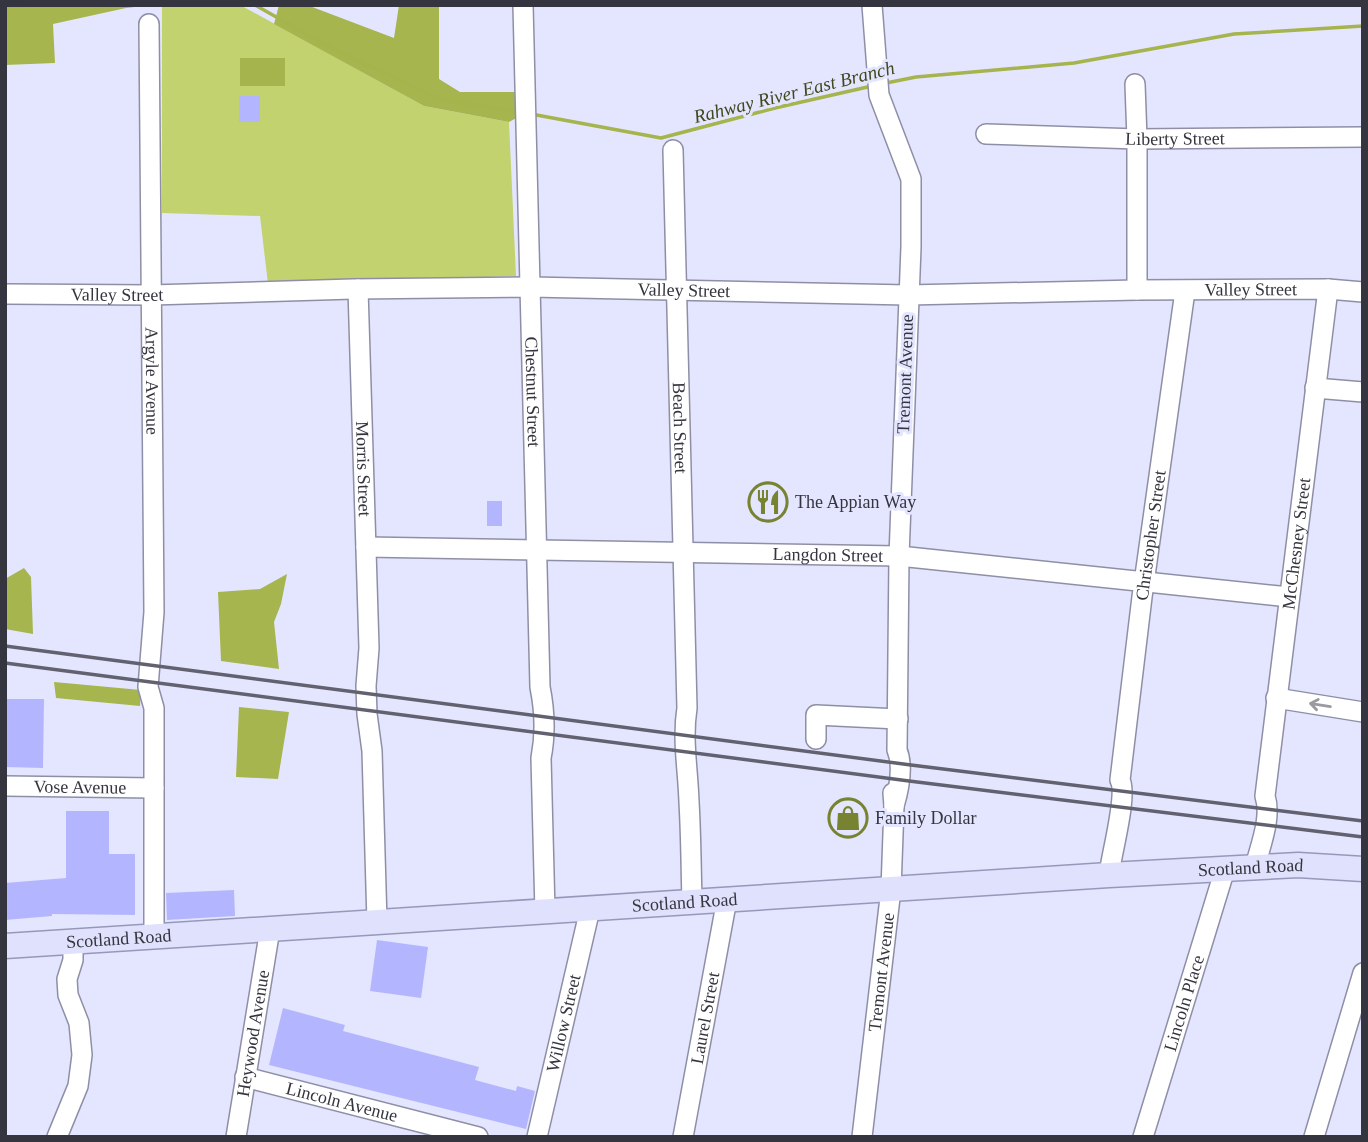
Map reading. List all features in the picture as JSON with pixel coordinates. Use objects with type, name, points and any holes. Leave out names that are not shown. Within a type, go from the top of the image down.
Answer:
[{"type":"main road","name":"Scotland Road","points":[[5,946],[1109,875],[1298,865],[1363,869]]},
{"type":"street","name":"Chestnut Street","points":[[523,5],[540,687],[545,709],[541,758],[545,912]]},
{"type":"street","name":"Tremont Avenue","points":[[862,1137],[891,890],[894,806],[900,784],[900,757],[897,750],[899,556],[911,179],[878,95],[872,5]]},
{"type":"street","name":"Argyle Avenue","points":[[149,24],[154,612],[162,659],[160,687],[154,708],[153,937]]},
{"type":"street","points":[[1135,84],[1138,139],[1137,290]]},
{"type":"street","name":"Liberty Street","points":[[986,134],[1138,139],[1363,137]]},
{"type":"street","name":"Beach Street","points":[[673,150],[687,708],[692,729],[689,799],[692,901]]},
{"type":"street","name":"Valley Street","points":[[5,294],[150,295],[531,287],[908,295],[1137,290],[1328,289],[1363,292]]},
{"type":"street","name":"Morris Street","points":[[358,289],[369,648],[376,686],[377,717],[372,751],[377,922]]},
{"type":"street","name":"McChesney Street","points":[[1255,867],[1265,828],[1265,796],[1276,698],[1328,289]]},
{"type":"street","name":"Christopher Street","points":[[1109,875],[1120,812],[1123,786],[1120,780],[1144,583],[1185,291]]},
{"type":"street","points":[[1315,388],[1363,392]]},
{"type":"street","name":"Langdon Street","points":[[366,547],[899,556],[1289,597]]},
{"type":"street","points":[[1276,698],[1363,712]]},
{"type":"street","points":[[816,739],[816,715],[898,719]]},
{"type":"street","name":"Vose Avenue","points":[[5,786],[154,788]]},
{"type":"street","name":"Lincoln Place","points":[[1143,1137],[1225,869]]},
{"type":"street","name":"Laurel Street","points":[[683,1137],[727,900]]},
{"type":"street","name":"Willow Street","points":[[537,1137],[590,909]]},
{"type":"street","name":"Heywood Avenue","points":[[236,1137],[270,929]]},
{"type":"street","points":[[57,1137],[78,1086],[82,1055],[79,1023],[68,995],[67,979],[73,960],[73,942]]},
{"type":"street","points":[[1314,1137],[1363,973]]},
{"type":"street","name":"Lincoln Avenue","points":[[245,1077],[478,1137]]},
{"type":"shaded area","points":[[5,5],[153,5],[53,24],[55,63],[5,65]]},
{"type":"shaded area","points":[[162,5],[242,6],[424,106],[509,122],[516,276],[268,284],[260,216],[162,213]]},
{"type":"shaded area","points":[[279,5],[307,5],[394,38],[399,5],[439,5],[439,79],[460,92],[521,92],[520,116],[509,122],[424,106],[274,24]]},
{"type":"shaded area","points":[[240,58],[285,58],[285,86],[240,86]]},
{"type":"shaded area","points":[[24,568],[31,577],[33,634],[5,629],[5,579]]},
{"type":"shaded area","points":[[287,574],[274,622],[279,669],[221,661],[218,592],[260,589]]},
{"type":"shaded area","points":[[54,682],[141,690],[140,706],[56,698]]},
{"type":"shaded area","points":[[239,707],[289,712],[278,779],[236,777]]},
{"type":"building","points":[[239,96],[260,96],[260,122],[239,122]]},
{"type":"building","points":[[487,501],[502,501],[502,526],[487,526]]},
{"type":"building","points":[[5,699],[44,699],[43,768],[5,767]]},
{"type":"building","points":[[66,811],[109,811],[109,854],[135,854],[135,915],[52,914],[5,920],[5,883],[66,878]]},
{"type":"building","points":[[234,890],[235,916],[167,920],[166,893]]},
{"type":"building","points":[[377,940],[428,947],[421,998],[370,991]]},
{"type":"building","points":[[283,1008],[345,1025],[343,1031],[479,1067],[475,1080],[516,1091],[517,1086],[535,1091],[526,1129],[269,1065]]},
{"type":"waterway","name":"Rahway River East Branch","points":[[5,7],[37,5]]},
{"type":"waterway","name":"Rahway River East Branch","points":[[255,5],[333,49],[442,100],[520,112]]},
{"type":"waterway","name":"Rahway River East Branch","points":[[886,83],[916,77],[1074,63],[1234,34],[1363,26]]},
{"type":"waterway","name":"Rahway River East Branch","points":[[531,114],[661,138],[872,86]]},
{"type":"railway","points":[[5,646],[911,765],[1363,821]]},
{"type":"railway","points":[[5,663],[909,781],[1363,837]]},
{"type":"place","name":"The Appian Way","points":[[768,502]]},
{"type":"place","name":"Family Dollar","points":[[848,818]]}]
